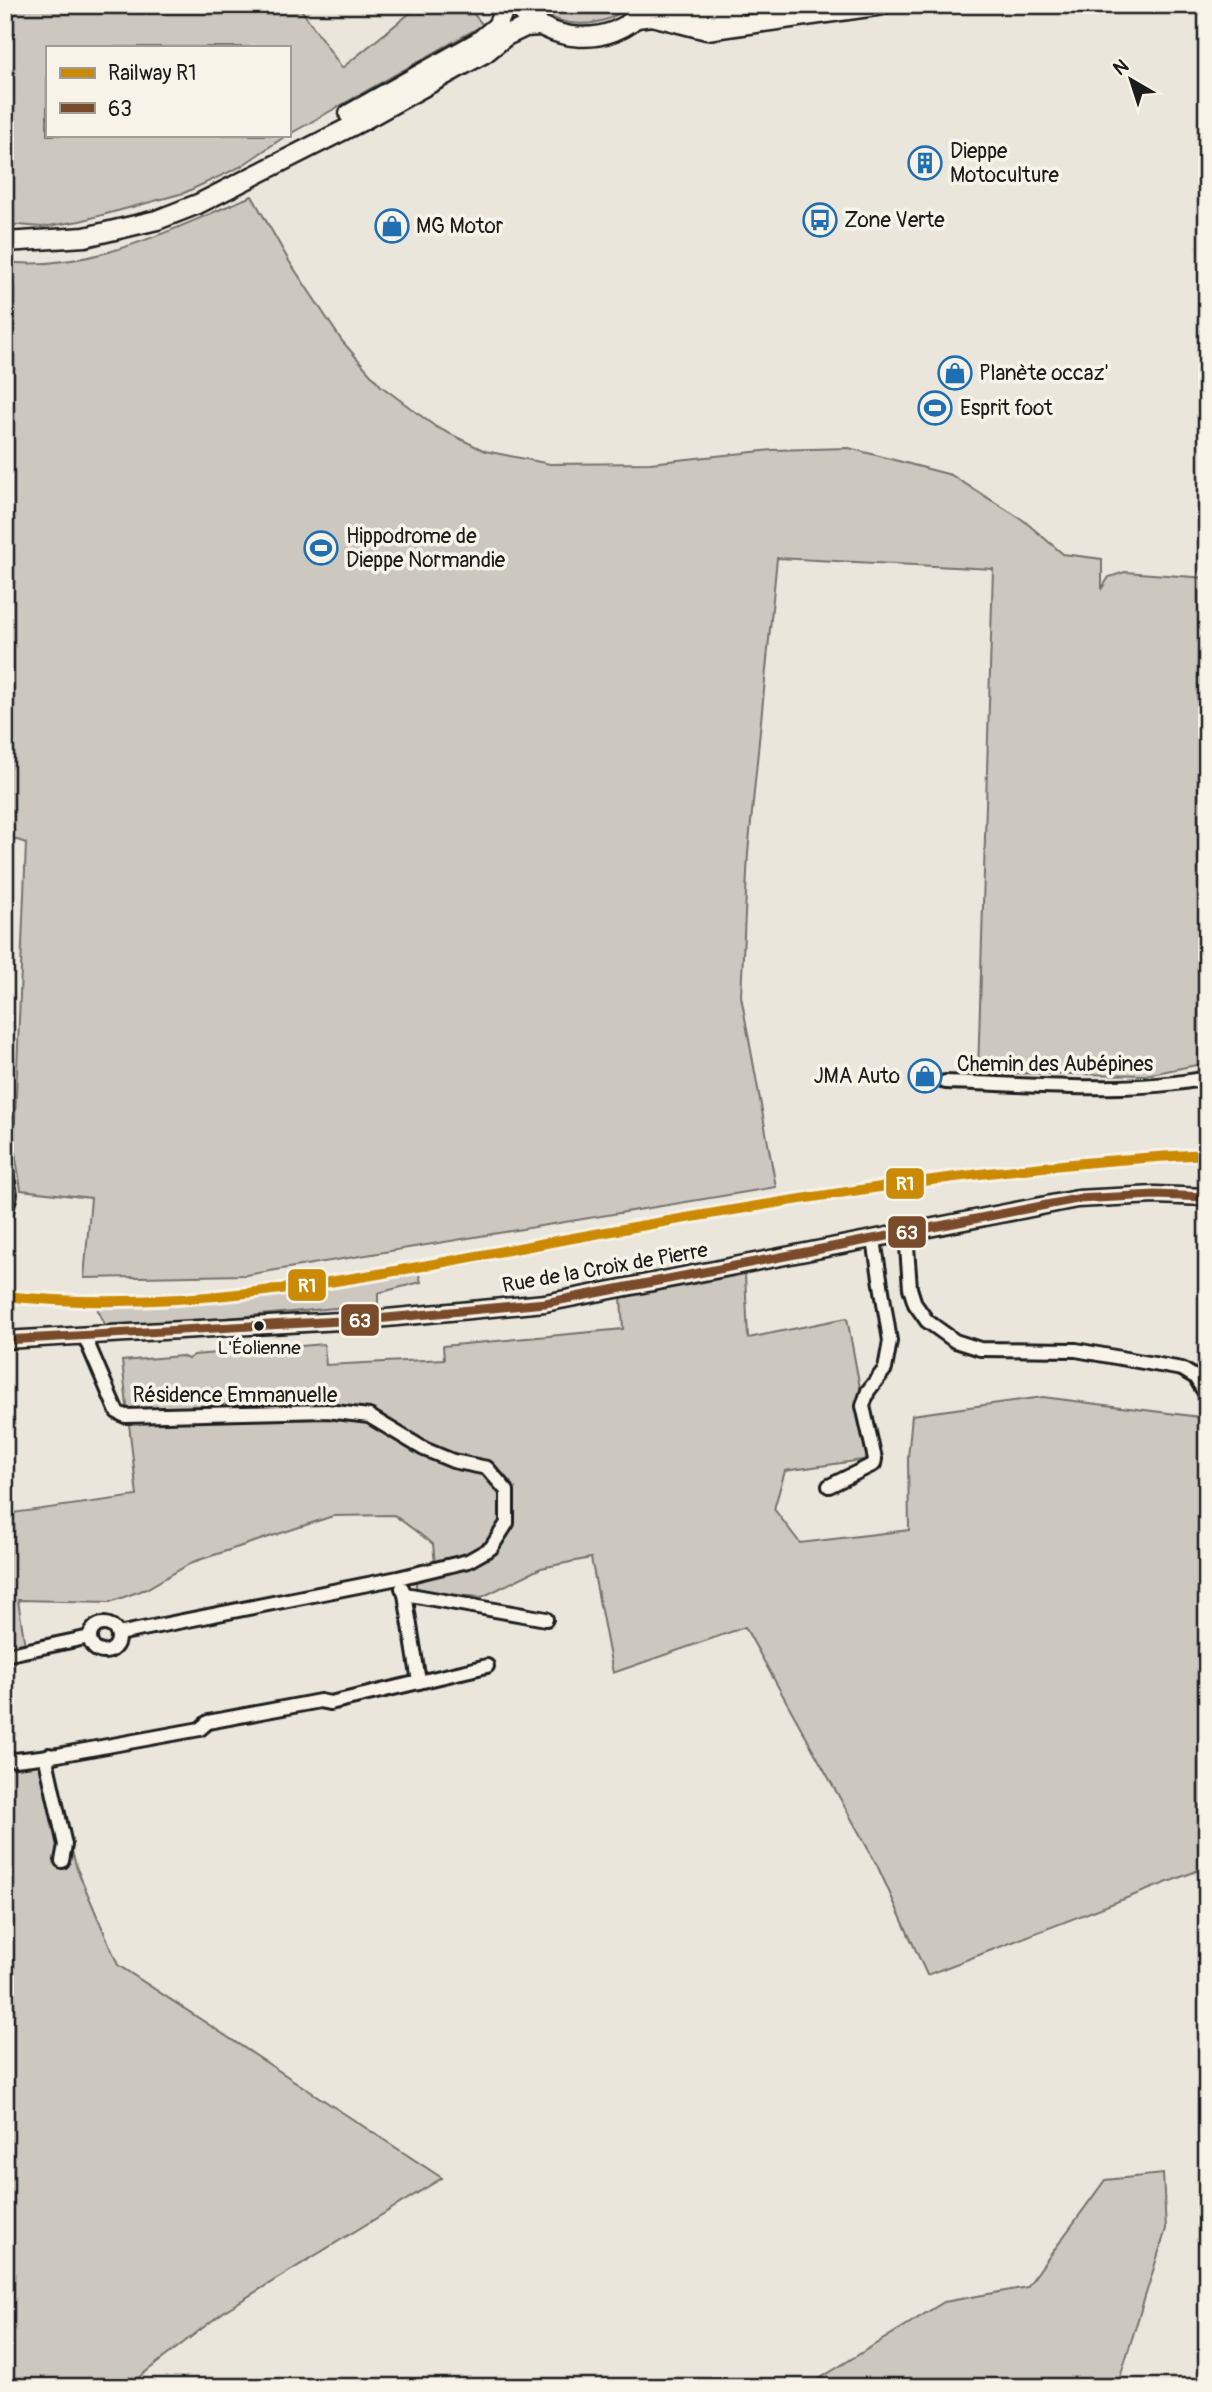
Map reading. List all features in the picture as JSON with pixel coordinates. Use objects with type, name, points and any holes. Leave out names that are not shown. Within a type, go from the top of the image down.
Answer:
[{"type":"main road","points":[[271,167],[336,122],[479,41],[497,26],[506,5]]},
{"type":"main road","points":[[516,5],[539,26],[566,36],[595,37],[612,34],[643,12],[707,30],[883,5]]},
{"type":"main road","points":[[669,5],[701,17],[792,5]]},
{"type":"main road","points":[[5,242],[85,237],[157,220],[198,204],[456,69],[506,36],[525,27],[539,26]]},
{"type":"main road","name":"Rue de la Croix de Pierre","points":[[5,1340],[376,1319],[545,1303],[1077,1199],[1155,1195],[1207,1197]]},
{"type":"street","name":"Chemin des Aubépines","points":[[945,1082],[1085,1087],[1139,1086],[1207,1078]]},
{"type":"street","points":[[5,1166],[10,1194],[5,1216]]},
{"type":"street","points":[[906,1233],[910,1288],[915,1304],[927,1321],[955,1341],[980,1349],[1076,1350],[1182,1369],[1195,1377],[1207,1396]]},
{"type":"street","points":[[829,1486],[874,1464],[863,1405],[868,1391],[885,1369],[890,1341],[874,1240]]},
{"type":"street","name":"Résidence Emmanuelle","points":[[84,1335],[117,1412],[125,1416],[327,1411],[369,1416],[424,1449],[453,1461],[487,1468],[507,1491],[508,1523],[491,1548],[468,1561],[398,1578],[118,1634]]},
{"type":"street","points":[[398,1578],[405,1594],[419,1682]]},
{"type":"street","points":[[405,1594],[546,1619]]},
{"type":"street","name":"Résidence Emmanuelle","points":[[101,1624],[111,1625],[118,1634],[116,1646],[107,1652],[97,1650],[90,1637],[93,1629],[101,1624]]},
{"type":"street","name":"Résidence Emmanuelle","points":[[5,1655],[90,1637]]},
{"type":"street","points":[[5,1757],[15,1760],[200,1729],[208,1722],[320,1701],[330,1703],[487,1666]]},
{"type":"street","points":[[49,1755],[47,1764],[65,1845],[62,1861]]},
{"type":"shaded area","points":[[5,5],[298,5],[342,68],[420,5],[466,5],[483,25],[290,133],[290,46],[46,46],[46,136],[286,136],[240,167],[184,193],[80,221],[42,227],[5,224]]},
{"type":"shaded area","points":[[532,5],[629,5],[606,19],[581,24],[555,19]]},
{"type":"shaded area","points":[[252,196],[289,261],[342,341],[381,386],[436,427],[485,451],[550,464],[650,463],[772,450],[849,448],[951,475],[1023,520],[1063,554],[1102,559],[1102,588],[1109,577],[1125,572],[1207,578],[1207,1063],[1146,1075],[978,1073],[993,569],[777,558],[748,853],[741,996],[776,1187],[246,1275],[84,1278],[91,1198],[21,1190],[14,1146],[26,843],[5,836],[5,262],[38,263],[101,254],[162,234]]},
{"type":"shaded area","points":[[418,1271],[421,1282],[378,1293],[378,1304],[206,1320],[105,1325],[96,1306],[137,1307],[258,1298]]},
{"type":"shaded area","points":[[745,1274],[748,1338],[847,1318],[861,1393],[857,1407],[870,1459],[785,1471],[774,1509],[800,1543],[909,1530],[908,1458],[912,1415],[1043,1397],[1207,1418],[1207,1867],[927,1975],[877,1865],[745,1627],[613,1673],[591,1558],[541,1568],[482,1597],[424,1592],[416,1587],[416,1580],[436,1576],[433,1544],[394,1515],[333,1516],[193,1562],[146,1589],[110,1602],[18,1600],[25,1646],[5,1649],[5,1514],[137,1496],[122,1361],[181,1356],[188,1359],[194,1355],[324,1344],[326,1365],[444,1359],[443,1346],[623,1329],[621,1298]]},
{"type":"shaded area","points":[[5,1763],[47,1764],[77,1869],[118,1965],[442,2178],[226,2310],[126,2387],[5,2387]]},
{"type":"shaded area","points":[[1163,2174],[1166,2229],[1117,2387],[806,2387],[944,2302],[1027,2287],[1105,2180]]},
{"type":"rail line","name":"R1","points":[[5,1296],[77,1301],[148,1301],[290,1288],[730,1210],[888,1186],[1047,1166],[1207,1154]]},
{"type":"transit line","name":"63","points":[[5,1340],[376,1319],[545,1303],[1077,1199],[1155,1195],[1207,1197]]},
{"type":"place","name":"Dieppe Motoculture","points":[[925,163]]},
{"type":"place","name":"Zone Verte","points":[[820,220]]},
{"type":"place","name":"MG Motor","points":[[392,226]]},
{"type":"place","name":"Planète occaz'","points":[[955,373]]},
{"type":"place","name":"Esprit foot","points":[[935,408]]},
{"type":"place","name":"Hippodrome de Dieppe Normandie","points":[[321,548]]},
{"type":"place","name":"JMA Auto","points":[[925,1076]]},
{"type":"place","name":"L'Éolienne","points":[[259,1326]]}]
